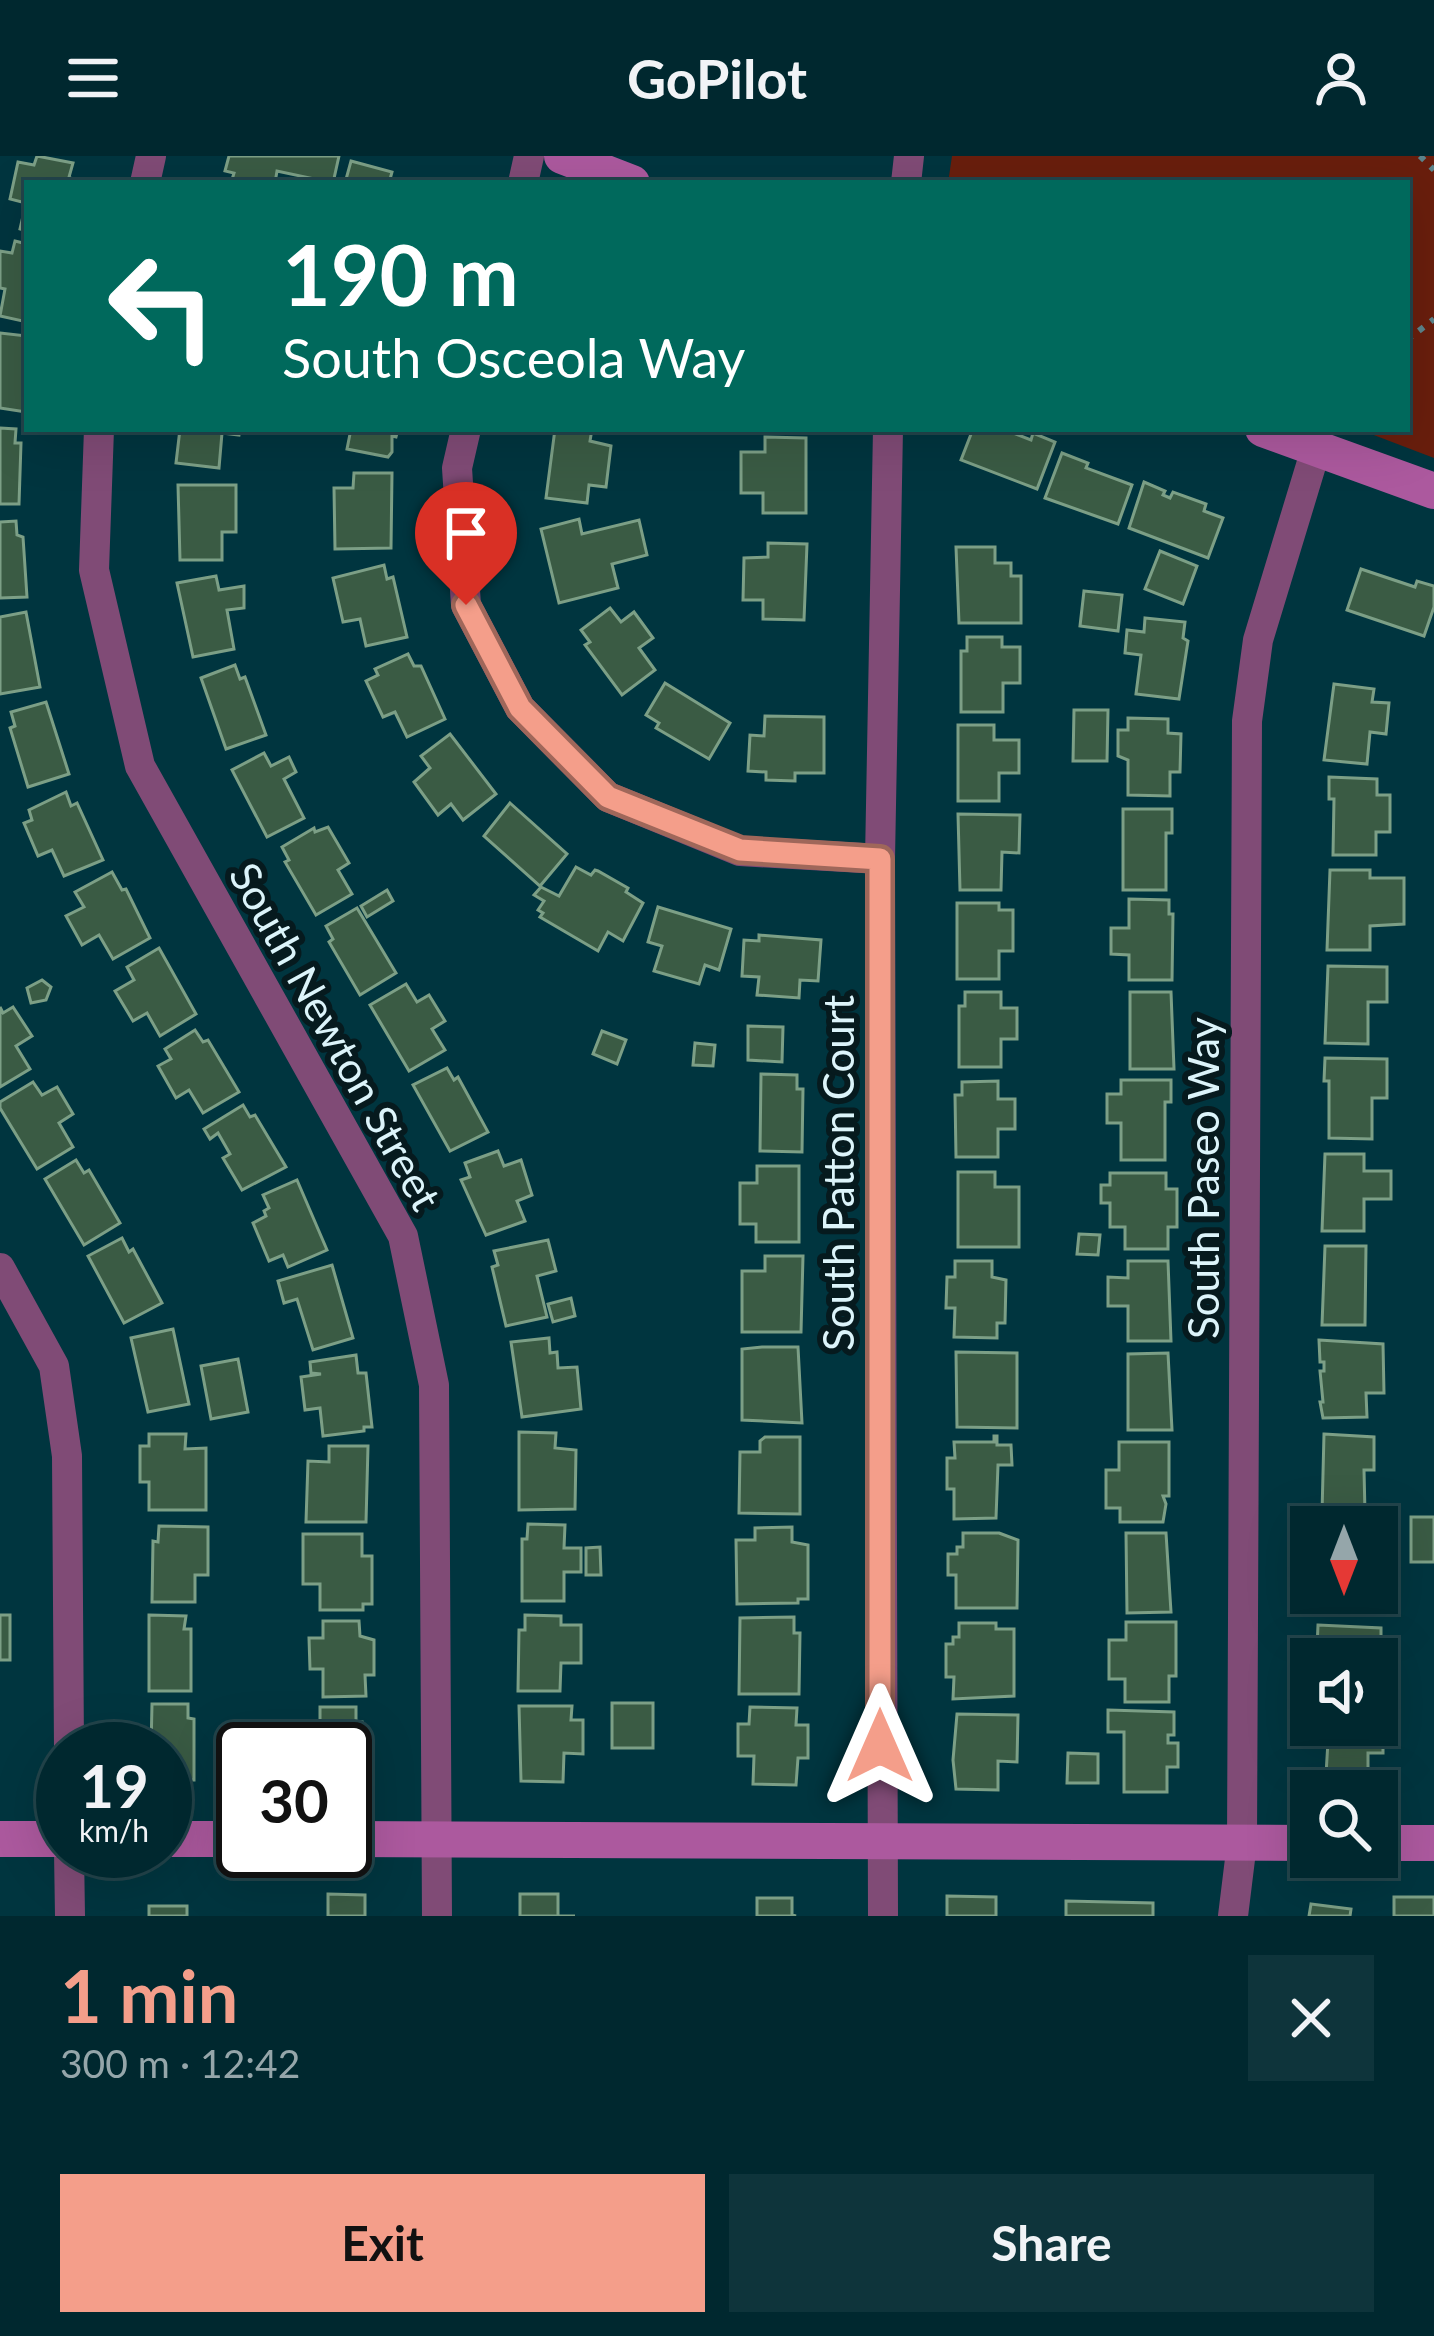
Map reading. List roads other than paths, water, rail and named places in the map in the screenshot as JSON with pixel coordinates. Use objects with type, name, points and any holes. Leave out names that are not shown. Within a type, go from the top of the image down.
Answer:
[{"type":"main road","points":[[562,156],[624,180]]},
{"type":"main road","points":[[1271,432],[1434,491]]},
{"type":"main road","points":[[372,1838],[1290,1844]]},
{"type":"main road","points":[[0,1839],[36,1839]]},
{"type":"main road","points":[[1398,1844],[1434,1844]]},
{"type":"street","name":"South Newton Street","points":[[98,432],[94,570],[140,766],[403,1236],[434,1384],[437,1916]]},
{"type":"street","points":[[465,432],[458,468],[466,605],[520,708],[608,797],[740,850],[880,859]]},
{"type":"street","name":"South Patton Court","points":[[884,1916],[880,1840],[880,859],[888,432]]},
{"type":"street","name":"South Paseo Way","points":[[1233,1916],[1242,1844],[1247,721],[1258,640],[1316,449]]},
{"type":"street","points":[[0,1268],[54,1366],[58,1388],[67,1456],[69,1722]]},
{"type":"street","points":[[70,1878],[70,1916]]}]
